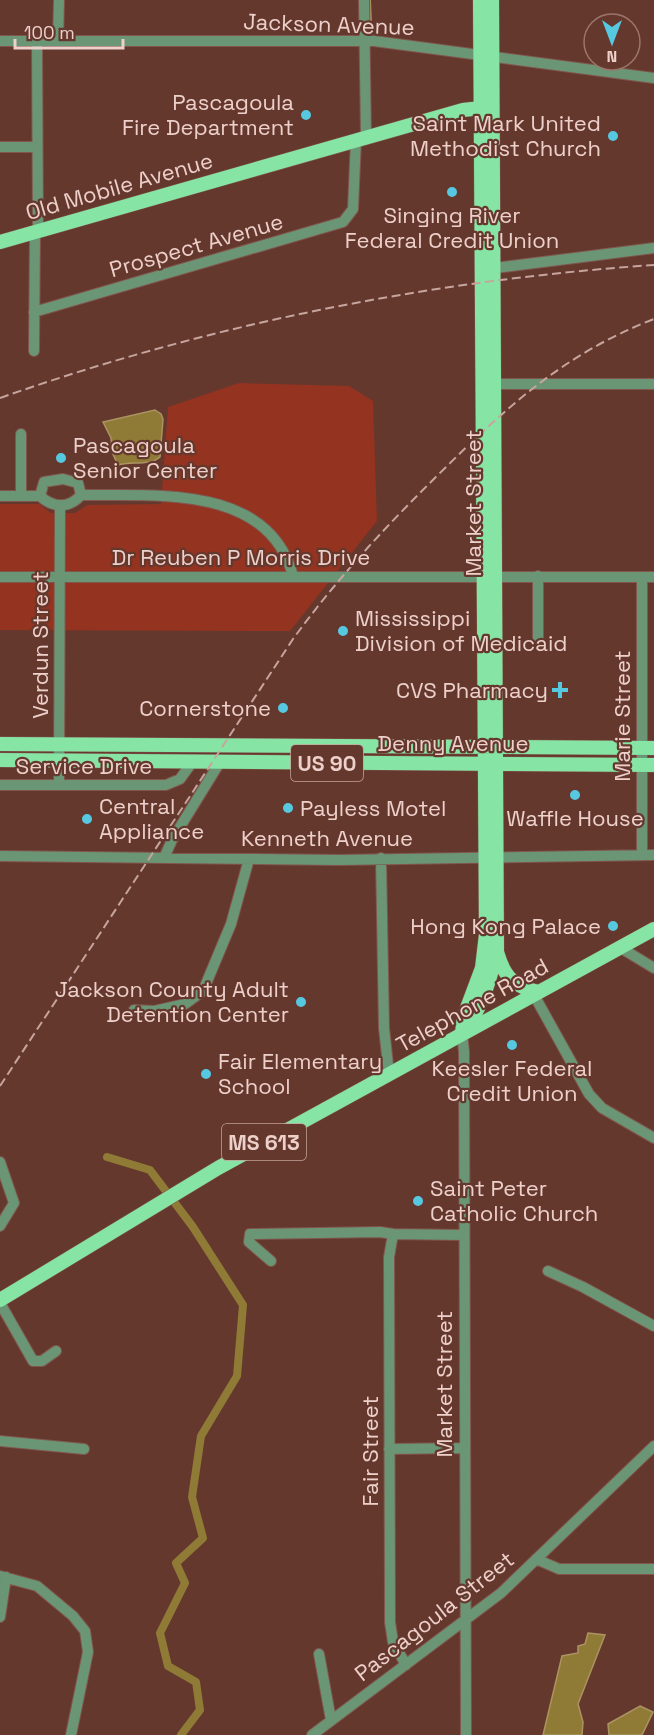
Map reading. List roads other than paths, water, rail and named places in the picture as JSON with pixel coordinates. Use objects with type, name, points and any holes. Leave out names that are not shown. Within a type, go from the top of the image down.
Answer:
[{"type":"main road","name":"Market Street","points":[[462,1033],[482,1003],[497,952],[490,764],[487,110],[486,56],[480,0]]},
{"type":"main road","name":"Market Street","points":[[486,56],[492,0]]},
{"type":"main road","name":"Old Mobile Avenue","points":[[0,242],[463,110],[487,110]]},
{"type":"main road","name":"Market Street","points":[[487,110],[495,268],[489,576]]},
{"type":"main road","name":"Denny Avenue","points":[[0,744],[648,748]]},
{"type":"main road","name":"Denny Avenue","points":[[0,760],[648,765]]},
{"type":"main road","name":"Market Street","points":[[462,1033],[464,1016],[485,957],[492,856]]},
{"type":"main road","name":"Telephone Road","points":[[0,1302],[218,1168],[654,929]]},
{"type":"main road","points":[[497,952],[501,967],[515,985],[537,993]]},
{"type":"street","points":[[58,41],[59,0]]},
{"type":"street","points":[[361,138],[364,0]]},
{"type":"street","name":"Jackson Avenue","points":[[0,41],[363,41],[654,78]]},
{"type":"street","points":[[34,351],[37,41]]},
{"type":"street","name":"Prospect Avenue","points":[[34,312],[326,228],[347,219],[353,209],[361,138]]},
{"type":"street","points":[[0,147],[37,147]]},
{"type":"street","points":[[495,268],[654,248]]},
{"type":"street","points":[[494,384],[654,384]]},
{"type":"street","points":[[21,434],[21,496]]},
{"type":"street","points":[[40,496],[44,482],[63,479],[78,483],[81,495]]},
{"type":"street","points":[[0,496],[40,496],[53,505],[68,505],[81,495],[176,496],[222,505],[259,526],[275,542],[287,555],[292,576]]},
{"type":"street","name":"Verdun Street","points":[[59,785],[60,505]]},
{"type":"street","points":[[538,576],[538,644]]},
{"type":"street","name":"Dr Reuben P Morris Drive","points":[[0,577],[654,577]]},
{"type":"street","name":"Marie Street","points":[[642,577],[642,638],[648,748],[642,855]]},
{"type":"street","points":[[642,638],[654,638]]},
{"type":"street","name":"Service Drive","points":[[0,784],[166,785],[180,779],[193,761]]},
{"type":"street","points":[[164,858],[172,840],[220,762]]},
{"type":"street","name":"Kenneth Avenue","points":[[0,856],[249,859],[654,855]]},
{"type":"street","points":[[381,858],[384,1028],[389,1074]]},
{"type":"street","points":[[134,1010],[154,1011],[185,1004],[203,992],[229,930],[249,859]]},
{"type":"street","points":[[621,948],[654,968]]},
{"type":"street","points":[[537,993],[589,1094],[602,1107],[654,1138]]},
{"type":"street","name":"Market Street","points":[[462,1033],[464,1052],[466,1735]]},
{"type":"street","points":[[0,1162],[14,1203],[0,1226]]},
{"type":"street","points":[[271,1261],[249,1242],[250,1234],[380,1232],[464,1235]]},
{"type":"street","name":"Fair Street","points":[[393,1234],[389,1257],[391,1633],[393,1642],[406,1665]]},
{"type":"street","points":[[548,1271],[583,1287],[654,1326]]},
{"type":"street","points":[[0,1302],[33,1361],[42,1361],[56,1351]]},
{"type":"street","points":[[0,1441],[84,1449]]},
{"type":"street","name":"Pascagoula Street","points":[[312,1735],[466,1620],[536,1559],[654,1446]]},
{"type":"street","points":[[389,1449],[465,1448]]},
{"type":"street","points":[[536,1559],[559,1569],[654,1569]]},
{"type":"street","points":[[0,1617],[3,1576],[37,1586],[73,1616],[84,1631],[88,1652],[71,1735]]},
{"type":"street","points":[[319,1654],[331,1720]]},
{"type":"waterway","points":[[370,0],[371,25]]},
{"type":"waterway","points":[[107,1157],[150,1170],[193,1227],[243,1305],[237,1376],[201,1436],[192,1497],[203,1538],[176,1563],[185,1583],[160,1633],[168,1666],[196,1682],[200,1710],[181,1735]]},
{"type":"railway","points":[[0,398],[160,348],[322,309],[488,282],[654,265]]},
{"type":"railway","points":[[0,1086],[293,639],[347,572],[423,489],[516,402],[566,364],[622,333],[654,319]]},
{"type":"place","name":"Pascagoula Fire Department","points":[[306,115]]},
{"type":"place","name":"Saint Mark United Methodist Church","points":[[613,136]]},
{"type":"place","name":"Singing River Federal Credit Union","points":[[452,192]]},
{"type":"place","name":"Pascagoula Senior Center","points":[[61,458]]},
{"type":"place","name":"Mississippi Division of Medicaid","points":[[343,631]]},
{"type":"place","name":"CVS Pharmacy","points":[[560,690]]},
{"type":"place","name":"Cornerstone","points":[[283,708]]},
{"type":"place","name":"Waffle House","points":[[575,795]]},
{"type":"place","name":"Payless Motel","points":[[288,808]]},
{"type":"place","name":"Central Appliance","points":[[87,819]]},
{"type":"place","name":"Hong Kong Palace","points":[[613,926]]},
{"type":"place","name":"Jackson County Adult Detention Center","points":[[301,1002]]},
{"type":"place","name":"Keesler Federal Credit Union","points":[[512,1045]]},
{"type":"place","name":"Fair Elementary School","points":[[206,1074]]},
{"type":"place","name":"Saint Peter Catholic Church","points":[[418,1201]]}]
